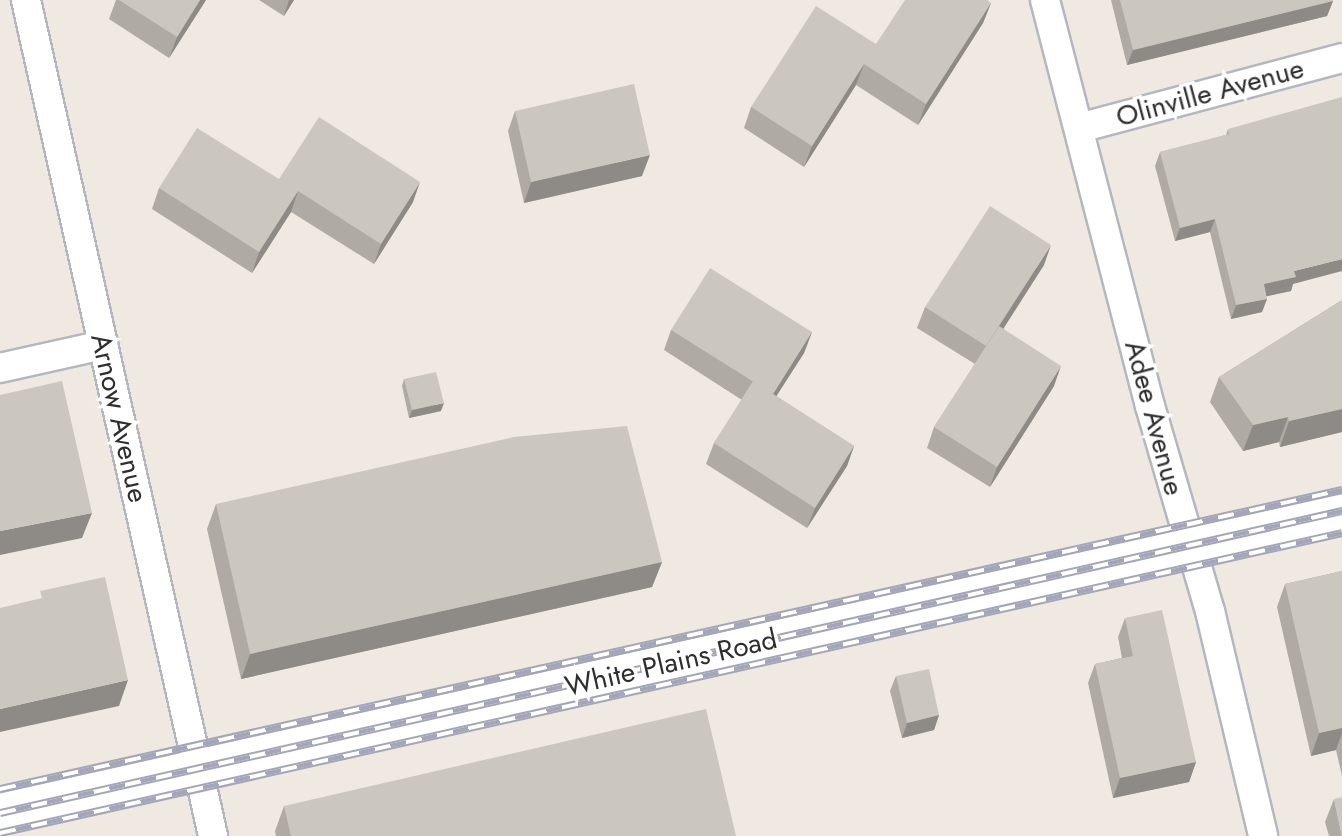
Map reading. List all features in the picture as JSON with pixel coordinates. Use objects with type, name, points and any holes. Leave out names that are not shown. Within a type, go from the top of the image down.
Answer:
[{"type":"main road","name":"White Plains Road","points":[[0,813],[1342,513]]},
{"type":"street","name":"Arnow Avenue","points":[[26,0],[213,836]]},
{"type":"street","name":"Adee Avenue","points":[[1045,0],[1190,546],[1258,830]]},
{"type":"street","name":"Olinville Avenue","points":[[1079,128],[1342,58]]},
{"type":"street","points":[[0,368],[103,345]]},
{"type":"building","points":[[119,0],[200,0],[177,37]]},
{"type":"building","points":[[905,0],[987,0],[991,3],[926,104],[864,64],[812,146],[751,107],[816,6],[876,44]]},
{"type":"building","points":[[1120,0],[1332,0],[1333,1],[1133,50]]},
{"type":"building","points":[[634,84],[650,155],[531,182],[515,111]]},
{"type":"building","points":[[1342,97],[1342,259],[1294,271],[1296,277],[1264,284],[1267,299],[1236,305],[1215,219],[1180,228],[1160,152],[1229,134],[1228,129]]},
{"type":"building","points":[[319,117],[420,182],[381,244],[298,191],[259,252],[159,188],[197,128],[279,179]]},
{"type":"building","points":[[990,206],[1051,245],[986,346],[925,307]]},
{"type":"building","points":[[710,268],[812,332],[773,394],[671,330]]},
{"type":"building","points":[[1342,300],[1342,409],[1289,421],[1288,417],[1253,425],[1219,377]]},
{"type":"building","points":[[999,326],[1061,366],[997,467],[934,427]]},
{"type":"building","points":[[436,372],[444,403],[412,410],[404,379]]},
{"type":"building","points":[[62,381],[92,513],[0,531],[0,395]]},
{"type":"building","points":[[753,381],[854,446],[815,508],[714,443]]},
{"type":"building","points":[[627,426],[662,562],[250,654],[216,504],[514,437]]},
{"type":"building","points":[[1342,571],[1342,728],[1319,733],[1285,584]]},
{"type":"building","points":[[105,577],[128,680],[0,709],[0,608],[42,598],[40,591]]},
{"type":"building","points":[[1162,610],[1196,762],[1120,778],[1095,664],[1133,656],[1125,618]]},
{"type":"building","points":[[929,669],[939,715],[907,723],[896,676]]},
{"type":"building","points":[[706,709],[736,836],[291,836],[284,806]]},
{"type":"building","points":[[1342,797],[1342,836],[1334,799]]},
{"type":"railway","points":[[0,789],[1342,490]]},
{"type":"railway","points":[[0,813],[1342,511]]},
{"type":"railway","points":[[0,833],[1342,533]]}]
